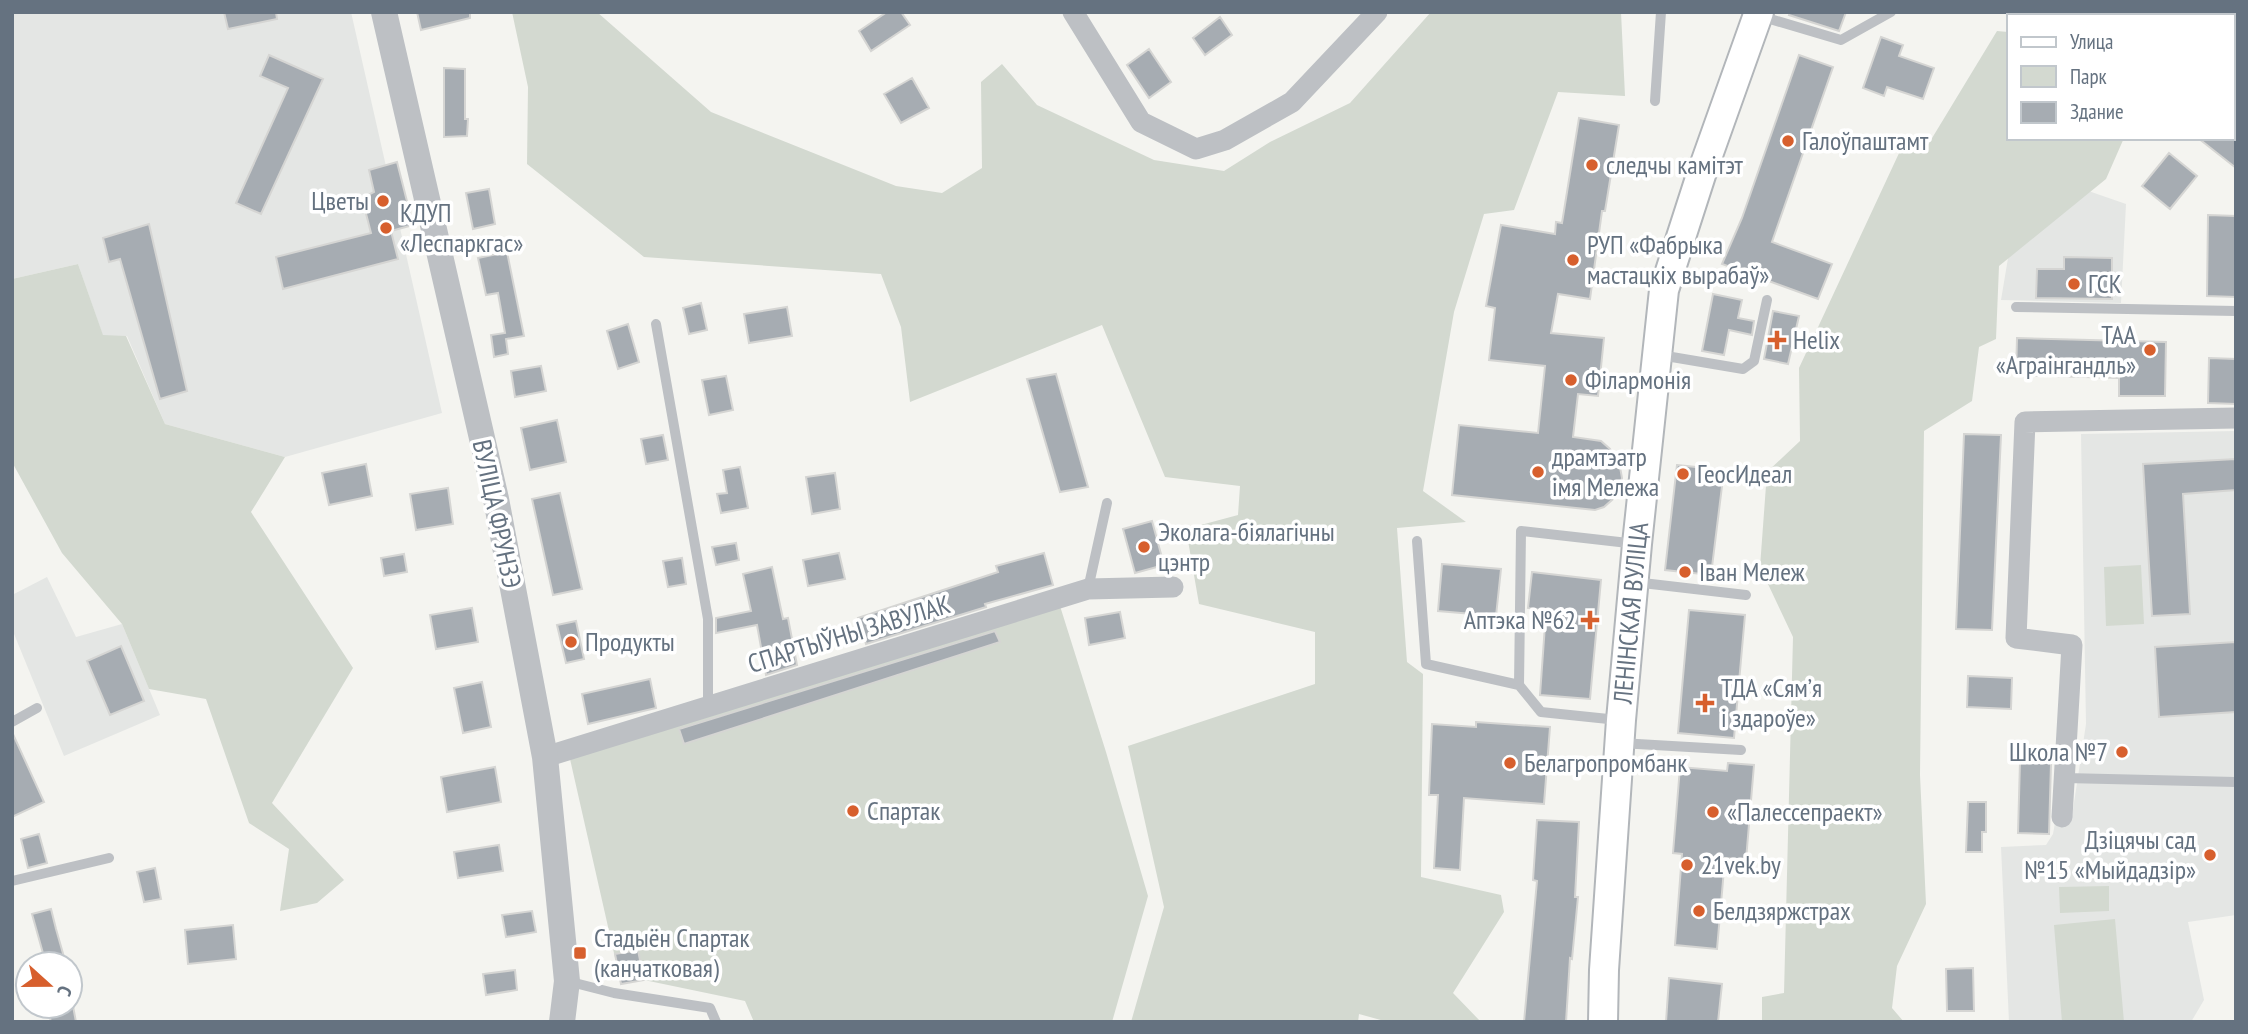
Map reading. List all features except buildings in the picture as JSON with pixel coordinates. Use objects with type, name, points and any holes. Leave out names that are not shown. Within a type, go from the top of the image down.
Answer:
[{"type":"main road","name":"ЛЕНІНСКАЯ ВУЛІЦА","points":[[1603,1022],[1620,731],[1664,290],[1757,13]]},
{"type":"street","name":"ВУЛІЦА ФРУНЗЭ","points":[[384,12],[496,499],[545,757],[567,981],[562,1022]]},
{"type":"street","points":[[1073,12],[1140,122],[1196,149],[1225,140],[1292,102],[1377,12]]},
{"type":"street","points":[[2062,817],[2072,645],[2016,638],[2025,422],[2236,418]]},
{"type":"street","name":"СПАРТЫЎНЫ ЗАВУЛАК","points":[[545,757],[1088,589],[1173,587]]},
{"type":"lane","points":[[1655,101],[1661,12]]},
{"type":"lane","points":[[1757,13],[1841,40],[1891,12]]},
{"type":"lane","points":[[1657,355],[1743,369],[1754,361],[1767,300]]},
{"type":"lane","points":[[2016,307],[2236,312]]},
{"type":"lane","points":[[656,324],[708,619],[708,706]]},
{"type":"lane","points":[[1088,589],[1107,503]]},
{"type":"lane","points":[[1519,685],[1521,531],[1637,544]]},
{"type":"lane","points":[[1417,541],[1426,664],[1519,685],[1541,712],[1620,731],[1741,750]]},
{"type":"lane","points":[[1634,582],[1746,595]]},
{"type":"lane","points":[[12,722],[37,708]]},
{"type":"lane","points":[[2065,779],[2236,782]]},
{"type":"lane","points":[[12,881],[109,858]]},
{"type":"lane","points":[[567,981],[614,993],[710,1008],[716,1022]]},
{"type":"shaded area","name":"КДУП «Леспаркгас»","points":[[12,12],[351,12],[442,413],[285,457],[165,424],[127,336],[103,336],[78,264],[12,279]]},
{"type":"shaded area","points":[[2051,178],[2126,204],[2121,303],[2001,300],[2015,216]]},
{"type":"shaded area","name":"Школа №7","points":[[2236,431],[2236,915],[2188,922],[2204,1000],[2191,1022],[2009,1022],[2001,847],[2046,845],[2053,834],[2056,817],[2072,816],[2086,724],[2081,434]]},
{"type":"shaded area","points":[[47,577],[76,637],[122,624],[160,715],[64,756],[12,629],[12,595]]},
{"type":"green space","points":[[512,12],[597,12],[711,112],[896,186],[942,193],[982,168],[981,82],[1002,64],[1037,105],[1154,160],[1224,171],[1270,142],[1350,103],[1431,12],[1621,12],[1625,96],[1558,92],[1514,210],[1484,214],[1454,312],[1423,491],[1466,522],[1397,528],[1407,662],[1423,674],[1421,877],[1501,895],[1504,912],[1453,993],[1481,1022],[1388,1022],[1359,1014],[1358,1022],[1131,1022],[1164,907],[1128,746],[1315,684],[1315,632],[1199,604],[1186,529],[1238,515],[1240,486],[1165,477],[1102,325],[910,402],[901,327],[881,274],[644,257],[527,164],[528,87]]},
{"type":"green space","points":[[1997,31],[2007,32],[2007,140],[2123,140],[2106,179],[1999,266],[1996,339],[1979,347],[1972,401],[1924,431],[1920,775],[1926,904],[1897,966],[1892,1008],[1904,1022],[1762,1022],[1762,997],[1784,993],[1793,637],[1760,567],[1767,472],[1800,441],[1799,368],[1900,151],[1923,153]]},
{"type":"green space","points":[[78,264],[103,335],[126,336],[165,424],[285,457],[251,512],[353,668],[272,803],[344,880],[317,903],[280,911],[289,849],[249,823],[206,699],[149,689],[122,624],[62,553],[12,462],[12,279]]},
{"type":"green space","points":[[2141,565],[2144,624],[2106,626],[2104,567]]},
{"type":"green space","name":"Спартак","points":[[1060,606],[1148,896],[1112,1022],[754,1022],[745,1001],[644,980],[621,984],[570,759]]},
{"type":"green space","points":[[2109,886],[2109,911],[2060,913],[2059,887]]},
{"type":"green space","points":[[2115,919],[2124,1022],[2062,1022],[2054,925]]},
{"type":"place","name":"Галоўпаштамт","points":[[1788,141]]},
{"type":"place","name":"следчы камітэт","points":[[1592,165]]},
{"type":"place","name":"Цветы","points":[[383,201]]},
{"type":"place","name":"КДУП «Леспаркгас»","points":[[386,228]]},
{"type":"place","name":"РУП «Фабрыка мастацкіх вырабаў»","points":[[1573,260]]},
{"type":"place","name":"ГСК","points":[[2074,284]]},
{"type":"place","name":"Helix","points":[[1777,340]]},
{"type":"place","name":"ТАА «Аграінгандль»","points":[[2150,350]]},
{"type":"place","name":"Філармонія","points":[[1571,380]]},
{"type":"place","name":"драмтэатр імя Мележа","points":[[1538,472]]},
{"type":"place","name":"ГеосИдеал","points":[[1683,474]]},
{"type":"place","name":"Эколага-біялагічны цэнтр","points":[[1144,547]]},
{"type":"place","name":"Іван Мележ","points":[[1685,572]]},
{"type":"place","name":"Аптэка №62","points":[[1590,620]]},
{"type":"place","name":"Продукты","points":[[571,642]]},
{"type":"place","name":"ТДА «Сямʼя і здароўе»","points":[[1705,703]]},
{"type":"place","name":"Школа №7","points":[[2122,752]]},
{"type":"place","name":"Белагропромбанк","points":[[1510,763]]},
{"type":"place","name":"Спартак","points":[[853,811]]},
{"type":"place","name":"«Палессепраект»","points":[[1713,812]]},
{"type":"place","name":"Дзіцячы сад №15 «Мыйдадзір»","points":[[2210,855]]},
{"type":"place","name":"21vek.by","points":[[1687,865]]},
{"type":"place","name":"Белдзяржстрах","points":[[1699,911]]},
{"type":"place","name":"Стадыён Спартак (канчатковая)","points":[[580,953]]}]
